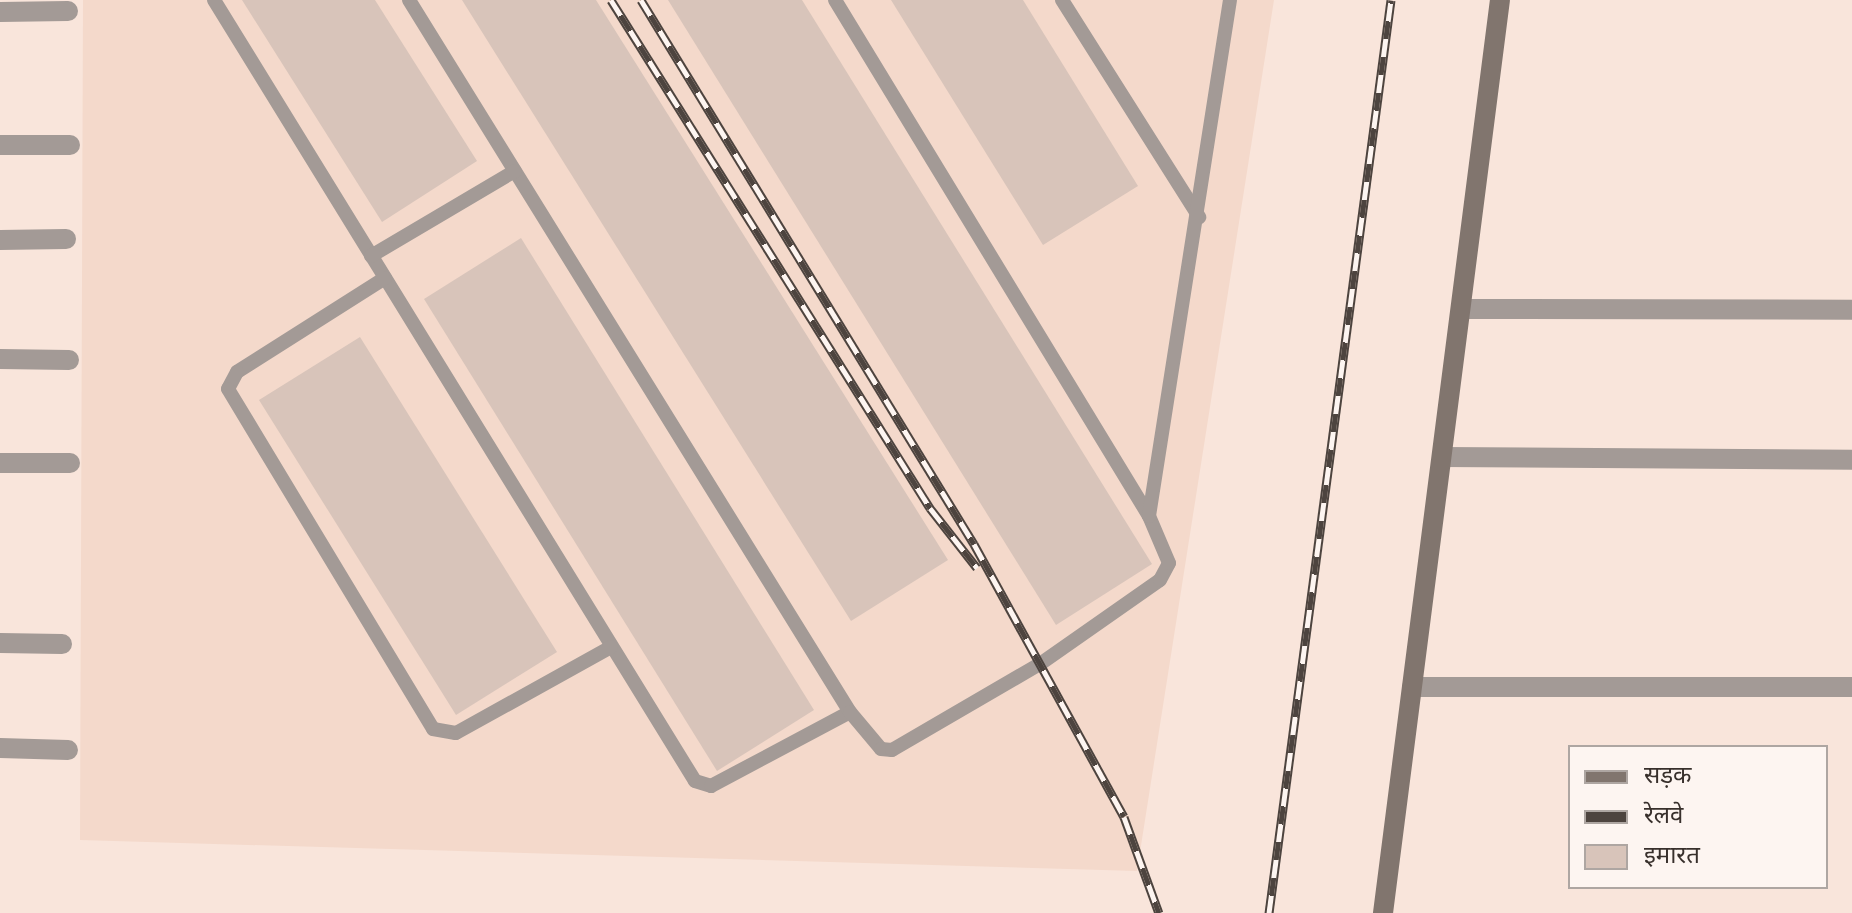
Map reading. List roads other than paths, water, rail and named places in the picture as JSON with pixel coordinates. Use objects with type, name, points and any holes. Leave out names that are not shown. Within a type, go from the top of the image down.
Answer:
[{"type":"street","points":[[1383,913],[1500,0]]},
{"type":"street","points":[[0,12],[68,11]]},
{"type":"street","points":[[0,145],[70,145]]},
{"type":"street","points":[[0,240],[66,239]]},
{"type":"street","points":[[1461,309],[1852,310]]},
{"type":"street","points":[[0,359],[69,360]]},
{"type":"street","points":[[1442,457],[1852,460]]},
{"type":"street","points":[[0,463],[70,463]]},
{"type":"street","points":[[0,643],[62,644]]},
{"type":"street","points":[[1412,687],[1852,687]]},
{"type":"street","points":[[0,748],[68,750]]},
{"type":"lane","points":[[214,0],[691,776],[705,786],[850,712]]},
{"type":"lane","points":[[409,0],[850,712],[881,749],[892,750],[1040,664],[1165,575],[1168,556],[1149,516],[835,0]]},
{"type":"lane","points":[[1062,0],[1199,217]]},
{"type":"lane","points":[[1149,516],[1199,217],[1230,0]]},
{"type":"lane","points":[[371,256],[515,171]]},
{"type":"lane","points":[[385,278],[237,372],[229,393],[433,729],[456,733],[611,647]]},
{"type":"railway","points":[[611,0],[930,508],[977,568]]},
{"type":"railway","points":[[641,0],[974,544],[1124,817],[1159,913]]},
{"type":"railway","points":[[1269,913],[1391,0]]}]
